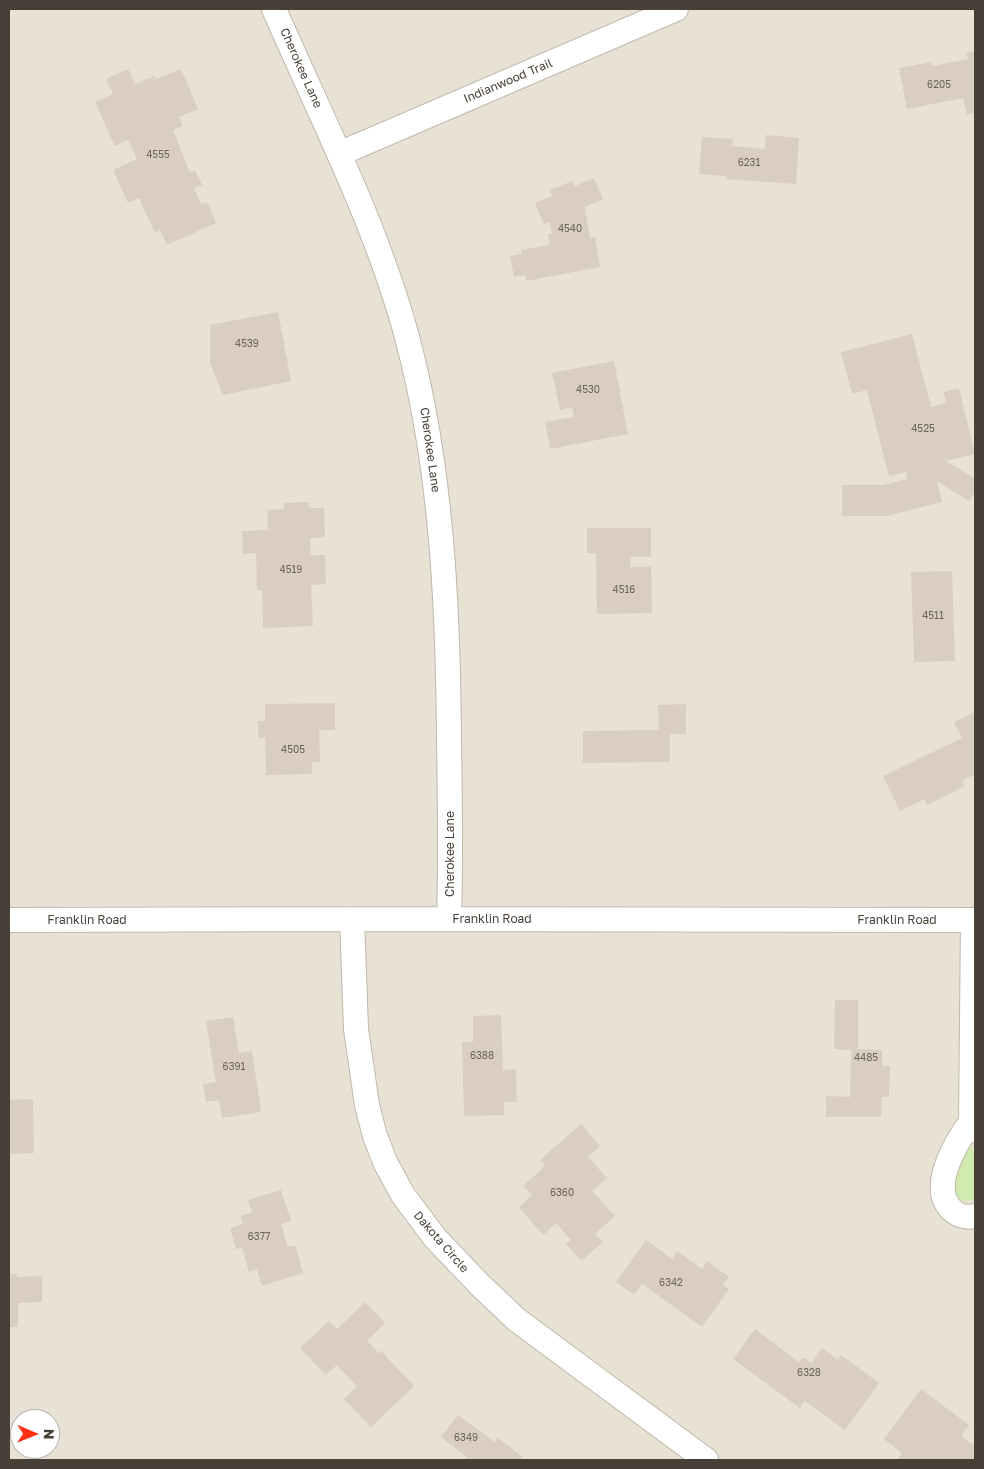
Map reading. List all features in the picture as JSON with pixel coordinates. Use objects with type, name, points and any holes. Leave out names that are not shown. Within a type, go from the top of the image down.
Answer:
[{"type":"street","name":"Cherokee Lane","points":[[274,9],[339,154],[387,270],[423,401],[434,469],[441,538],[448,674],[450,919]]},
{"type":"street","name":"Indianwood Trail","points":[[339,154],[676,9]]},
{"type":"street","name":"Dakota Circle","points":[[352,919],[356,1030],[367,1105],[375,1136],[386,1164],[403,1195],[436,1239],[512,1315],[706,1460]]},
{"type":"street","name":"Franklin Road","points":[[9,920],[974,920]]},
{"type":"street","points":[[974,920],[973,1126],[959,1137],[943,1177],[942,1190],[946,1203],[953,1212],[962,1216],[975,1216]]},
{"type":"shaded area","points":[[9,9],[975,9],[975,1460],[9,1460]]},
{"type":"green space","points":[[969,1145],[975,1151],[975,1200],[970,1201],[960,1199],[954,1193],[952,1183],[956,1170]]},
{"type":"building","points":[[975,51],[975,113],[967,115],[963,98],[907,109],[899,68],[931,62],[932,66],[968,59],[966,53]]},
{"type":"building","points":[[128,69],[135,84],[154,76],[156,79],[181,69],[198,109],[179,117],[183,126],[173,130],[190,173],[195,170],[202,185],[194,188],[201,204],[207,202],[216,223],[167,245],[160,230],[155,233],[139,198],[128,203],[113,170],[137,159],[128,140],[115,146],[95,102],[113,94],[106,79]]},
{"type":"building","points":[[766,135],[799,138],[796,184],[726,179],[726,176],[699,174],[702,137],[733,139],[732,146],[765,149]]},
{"type":"building","points":[[594,178],[603,199],[585,207],[590,238],[595,237],[600,267],[526,281],[525,275],[514,277],[510,256],[522,254],[521,250],[550,245],[548,234],[552,233],[550,222],[544,224],[535,203],[552,196],[550,190],[572,181],[575,186]]},
{"type":"building","points":[[278,312],[291,381],[223,395],[210,363],[210,325]]},
{"type":"building","points":[[912,334],[931,407],[946,403],[944,392],[959,388],[975,454],[946,461],[975,479],[975,491],[969,501],[937,481],[942,502],[887,516],[842,516],[842,485],[883,485],[908,479],[906,472],[889,476],[867,390],[852,394],[841,352]]},
{"type":"building","points":[[614,361],[628,434],[550,449],[545,422],[574,417],[572,407],[560,410],[552,373]]},
{"type":"building","points":[[308,502],[309,508],[324,508],[325,537],[310,538],[311,555],[325,555],[326,584],[311,585],[313,626],[263,628],[262,590],[257,590],[256,553],[243,554],[242,531],[268,530],[267,510],[284,509],[284,503]]},
{"type":"building","points":[[587,528],[651,528],[651,557],[631,557],[630,567],[651,567],[652,613],[597,614],[596,553],[587,553]]},
{"type":"building","points":[[952,571],[955,661],[914,662],[911,572]]},
{"type":"building","points":[[335,703],[335,730],[319,730],[320,762],[312,762],[312,774],[266,775],[265,738],[258,738],[258,721],[265,721],[265,704]]},
{"type":"building","points":[[686,704],[686,734],[670,734],[670,762],[583,763],[583,731],[659,730],[658,705]]},
{"type":"building","points":[[975,712],[975,774],[962,781],[965,786],[927,805],[925,799],[900,811],[883,776],[962,738],[954,722]]},
{"type":"building","points":[[835,1000],[858,1000],[858,1049],[882,1050],[882,1066],[890,1066],[889,1097],[882,1097],[881,1117],[826,1117],[826,1096],[850,1097],[851,1050],[834,1049]]},
{"type":"building","points":[[501,1015],[503,1070],[516,1069],[517,1102],[504,1102],[504,1115],[464,1116],[462,1042],[473,1042],[473,1016]]},
{"type":"building","points":[[233,1017],[239,1053],[252,1051],[261,1112],[222,1118],[219,1100],[206,1102],[203,1084],[216,1082],[206,1021]]},
{"type":"building","points":[[33,1099],[34,1153],[9,1154],[9,1100]]},
{"type":"building","points":[[581,1124],[600,1146],[588,1157],[607,1178],[592,1191],[615,1216],[595,1234],[603,1242],[581,1261],[566,1244],[571,1240],[556,1223],[543,1235],[519,1207],[532,1195],[523,1186],[545,1166],[540,1160]]},
{"type":"building","points":[[281,1190],[291,1221],[281,1224],[288,1247],[295,1245],[303,1273],[262,1286],[257,1269],[249,1272],[242,1248],[236,1249],[230,1228],[243,1224],[241,1216],[252,1212],[248,1200]]},
{"type":"building","points":[[646,1240],[672,1259],[677,1251],[702,1269],[707,1261],[729,1277],[723,1285],[729,1289],[702,1327],[642,1284],[634,1295],[616,1282]]},
{"type":"building","points":[[9,1274],[17,1274],[17,1277],[42,1276],[42,1302],[18,1303],[18,1327],[9,1327]]},
{"type":"building","points":[[365,1302],[385,1323],[367,1341],[379,1353],[381,1351],[414,1386],[371,1427],[344,1399],[357,1386],[337,1365],[326,1375],[300,1348],[329,1321],[337,1329]]},
{"type":"building","points":[[755,1329],[799,1362],[803,1357],[812,1363],[822,1348],[838,1360],[841,1355],[879,1383],[845,1430],[805,1401],[800,1408],[733,1359]]},
{"type":"building","points":[[921,1389],[969,1425],[961,1436],[975,1446],[975,1460],[897,1460],[902,1453],[884,1439]]},
{"type":"building","points":[[458,1415],[495,1442],[498,1438],[523,1457],[521,1460],[464,1460],[467,1457],[441,1437]]}]
